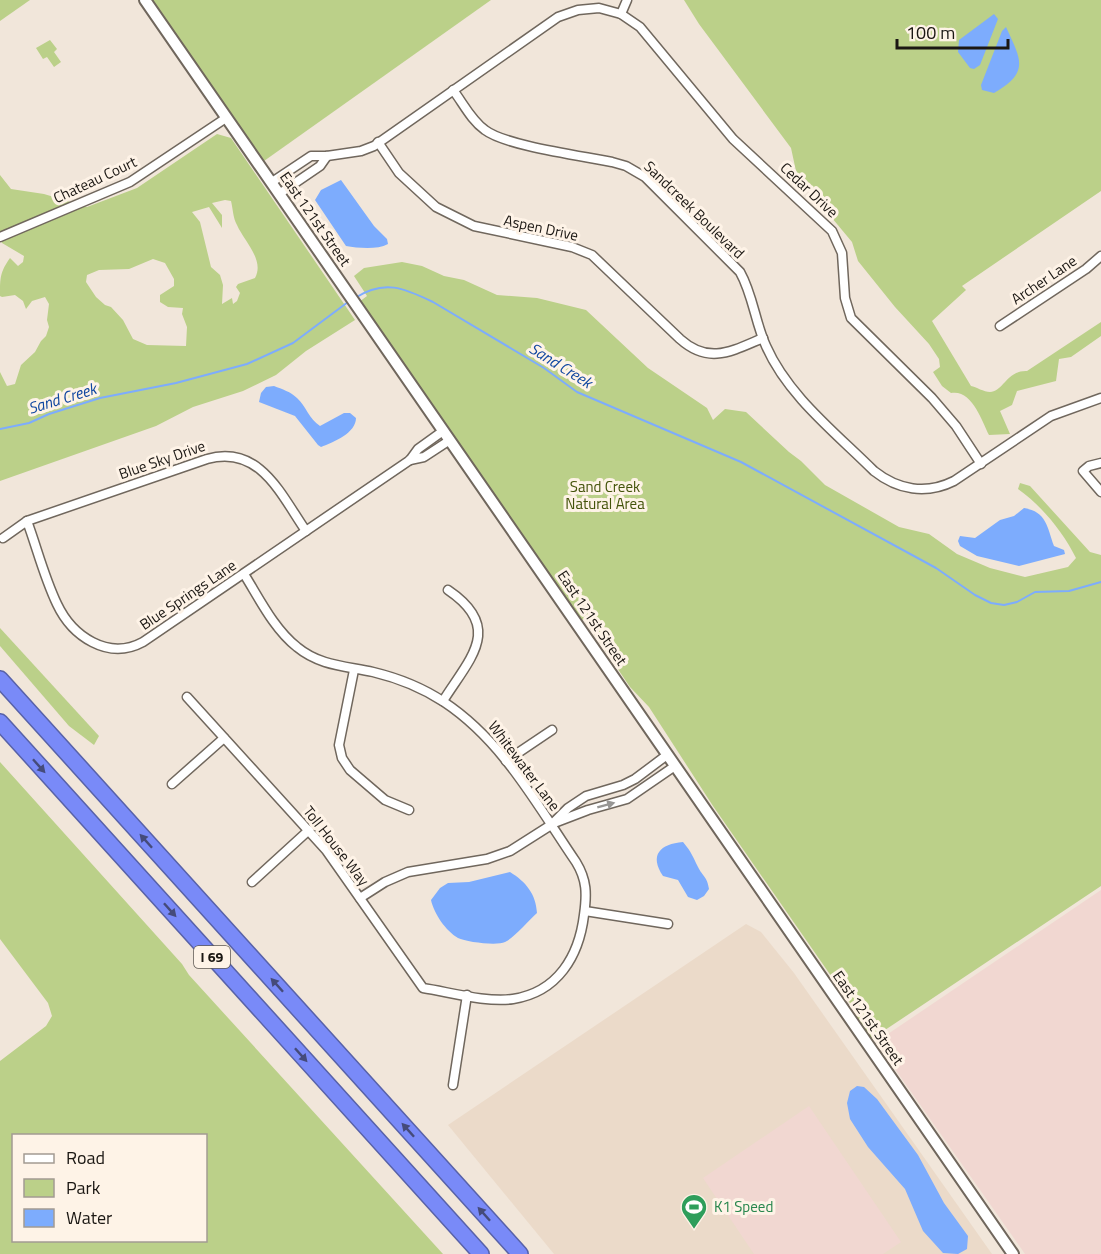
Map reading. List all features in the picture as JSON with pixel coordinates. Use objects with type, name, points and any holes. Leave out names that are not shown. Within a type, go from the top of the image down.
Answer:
[{"type":"highway","name":"I 69","points":[[0,679],[520,1254]]},
{"type":"highway","name":"I 69","points":[[0,722],[481,1254]]},
{"type":"street","name":"East 121st Street","points":[[145,0],[1013,1254]]},
{"type":"street","points":[[621,14],[627,0]]},
{"type":"street","name":"Cedar Drive","points":[[272,182],[311,156],[361,151],[378,142],[558,17],[601,4],[632,20],[648,36],[733,139],[832,231],[842,253],[845,298],[851,318],[932,398],[956,426],[981,464]]},
{"type":"street","name":"Sandcreek Boulevard","points":[[453,90],[481,127],[493,135],[612,162],[626,166],[645,177],[740,272],[763,338],[776,366],[792,389],[874,471],[889,482],[906,488],[934,489],[954,481],[1051,416],[1101,398]]},
{"type":"street","name":"Chateau Court","points":[[0,237],[136,179],[226,118]]},
{"type":"street","name":"Aspen Drive","points":[[378,142],[399,173],[411,186],[445,213],[474,226],[572,247],[592,255],[694,350],[714,355],[721,354],[763,338]]},
{"type":"street","points":[[279,194],[320,166],[327,156]]},
{"type":"street","name":"Archer Lane","points":[[1000,326],[1101,256]]},
{"type":"street","name":"Blue Springs Lane","points":[[27,520],[52,593],[62,613],[85,638],[99,646],[109,649],[129,648],[143,642],[410,460],[424,457],[446,436]]},
{"type":"street","name":"Blue Sky Drive","points":[[3,538],[27,520],[207,459],[226,455],[238,456],[250,461],[265,472],[306,531]]},
{"type":"street","points":[[1101,463],[1089,466],[1083,471],[1101,492]]},
{"type":"street","name":"Whitewater Lane","points":[[244,574],[279,629],[296,647],[317,660],[370,672],[429,693],[474,724],[507,761],[576,862],[585,880],[587,892],[585,911]]},
{"type":"street","points":[[442,701],[474,652],[480,630],[468,606],[448,590]]},
{"type":"street","points":[[354,669],[339,745],[342,758],[350,770],[385,801],[410,810]]},
{"type":"street","name":"Toll House Way","points":[[187,697],[309,830],[423,988],[503,999],[514,999],[532,993],[548,984],[567,966],[576,951],[585,911]]},
{"type":"street","points":[[507,761],[552,730]]},
{"type":"street","points":[[172,784],[224,738]]},
{"type":"street","points":[[551,825],[568,808],[586,796],[635,779],[668,755]]},
{"type":"street","points":[[360,898],[385,882],[408,872],[499,855],[551,825],[588,810],[627,799],[675,766]]},
{"type":"street","points":[[252,882],[309,830]]},
{"type":"street","points":[[585,911],[668,924]]},
{"type":"street","points":[[453,1085],[467,995]]},
{"type":"shaded area","points":[[1101,890],[1101,1254],[1025,1254],[876,1042]]},
{"type":"shaded area","points":[[746,924],[761,932],[794,973],[992,1254],[554,1254],[448,1125]]},
{"type":"shaded area","points":[[809,1106],[901,1242],[883,1254],[754,1254],[703,1178]]},
{"type":"green space","points":[[0,0],[30,0],[0,21]]},
{"type":"green space","points":[[152,0],[491,0],[264,161]]},
{"type":"green space","points":[[684,0],[1101,0],[1101,191],[962,286],[966,290],[932,321],[971,386],[990,392],[998,389],[1010,377],[1027,371],[1101,322],[1101,336],[1071,357],[1059,359],[1056,381],[1017,391],[1012,405],[1000,411],[1010,434],[989,435],[970,401],[965,396],[951,393],[942,386],[933,372],[940,367],[939,359],[929,344],[858,261],[852,242],[796,171],[791,148],[699,24]]},
{"type":"green space","points":[[50,40],[57,49],[54,52],[61,62],[54,67],[47,57],[43,59],[36,48]]},
{"type":"green space","points":[[217,134],[231,138],[355,320],[306,351],[276,375],[243,391],[193,407],[156,426],[0,481],[0,372],[7,386],[15,384],[21,365],[35,352],[46,336],[49,327],[47,320],[49,304],[45,297],[32,301],[26,309],[23,301],[15,295],[0,296],[4,267],[10,258],[18,266],[23,262],[24,256],[2,243],[0,239],[0,175],[11,189],[44,194],[87,207],[137,188]],"holes":[[[231,201],[236,222],[257,264],[255,278],[238,284],[236,287],[240,293],[233,304],[232,298],[222,304],[223,285],[220,275],[211,267],[200,222],[192,212],[209,207],[222,228],[222,215],[212,203]],[[153,259],[165,263],[174,279],[174,286],[160,295],[160,302],[168,307],[183,308],[182,314],[187,327],[186,346],[147,345],[133,339],[123,320],[111,307],[96,297],[86,282],[87,275],[99,270],[129,269]]]},
{"type":"green space","name":"Sand Creek Natural Area","points":[[402,262],[464,280],[497,295],[537,298],[586,310],[648,368],[707,408],[713,420],[725,409],[746,412],[825,485],[899,527],[929,534],[957,554],[990,568],[1025,577],[1068,567],[1076,558],[1051,520],[1018,489],[1020,483],[1030,486],[1090,552],[1101,555],[1101,886],[870,1040],[863,1032],[854,1009],[713,806],[649,707],[630,687],[584,619],[580,621],[359,302],[367,296],[354,276],[364,268]]},
{"type":"green space","points":[[0,628],[99,736],[94,745],[69,726],[0,646]]},
{"type":"green space","points":[[0,762],[182,964],[189,975],[443,1254],[0,1254],[0,1061],[46,1026],[52,1016],[48,1003],[0,939]]},
{"type":"water","points":[[994,14],[998,19],[980,65],[974,69],[970,68],[958,52],[959,40]]},
{"type":"water","points":[[1006,27],[1016,48],[1018,72],[994,93],[982,90],[981,85],[1002,31]]},
{"type":"water","points":[[341,180],[374,226],[387,239],[388,244],[373,248],[346,246],[315,200],[321,190]]},
{"type":"water","points":[[274,386],[295,396],[320,426],[344,413],[350,413],[356,418],[355,423],[343,436],[321,447],[295,416],[259,402],[261,393],[266,387]]},
{"type":"water","points":[[1024,508],[1042,517],[1054,546],[1064,550],[1065,554],[1019,566],[977,556],[960,546],[958,541],[960,536],[975,538],[1000,520],[1014,516]]},
{"type":"water","points":[[683,842],[706,879],[709,889],[697,900],[688,897],[678,880],[663,876],[657,862],[659,852],[663,848]]},
{"type":"water","points":[[510,872],[529,889],[535,900],[537,913],[513,937],[501,943],[474,942],[458,938],[445,927],[431,900],[440,888],[448,883],[469,882]]},
{"type":"water","points":[[857,1086],[864,1087],[877,1099],[918,1155],[944,1203],[968,1236],[967,1249],[958,1254],[943,1253],[923,1231],[905,1189],[868,1147],[850,1119],[847,1103],[850,1091]]},
{"type":"waterway","name":"Sand Creek","points":[[355,298],[365,292],[385,287],[413,293],[433,302],[544,368],[577,392],[741,462],[936,568],[975,595],[991,603],[1004,605],[1017,602],[1035,592],[1069,591],[1101,582]]},
{"type":"waterway","name":"Sand Creek","points":[[0,429],[29,423],[49,414],[100,398],[176,383],[247,364],[293,343],[348,302]]},
{"type":"place","name":"K1 Speed","points":[[694,1230]]}]
